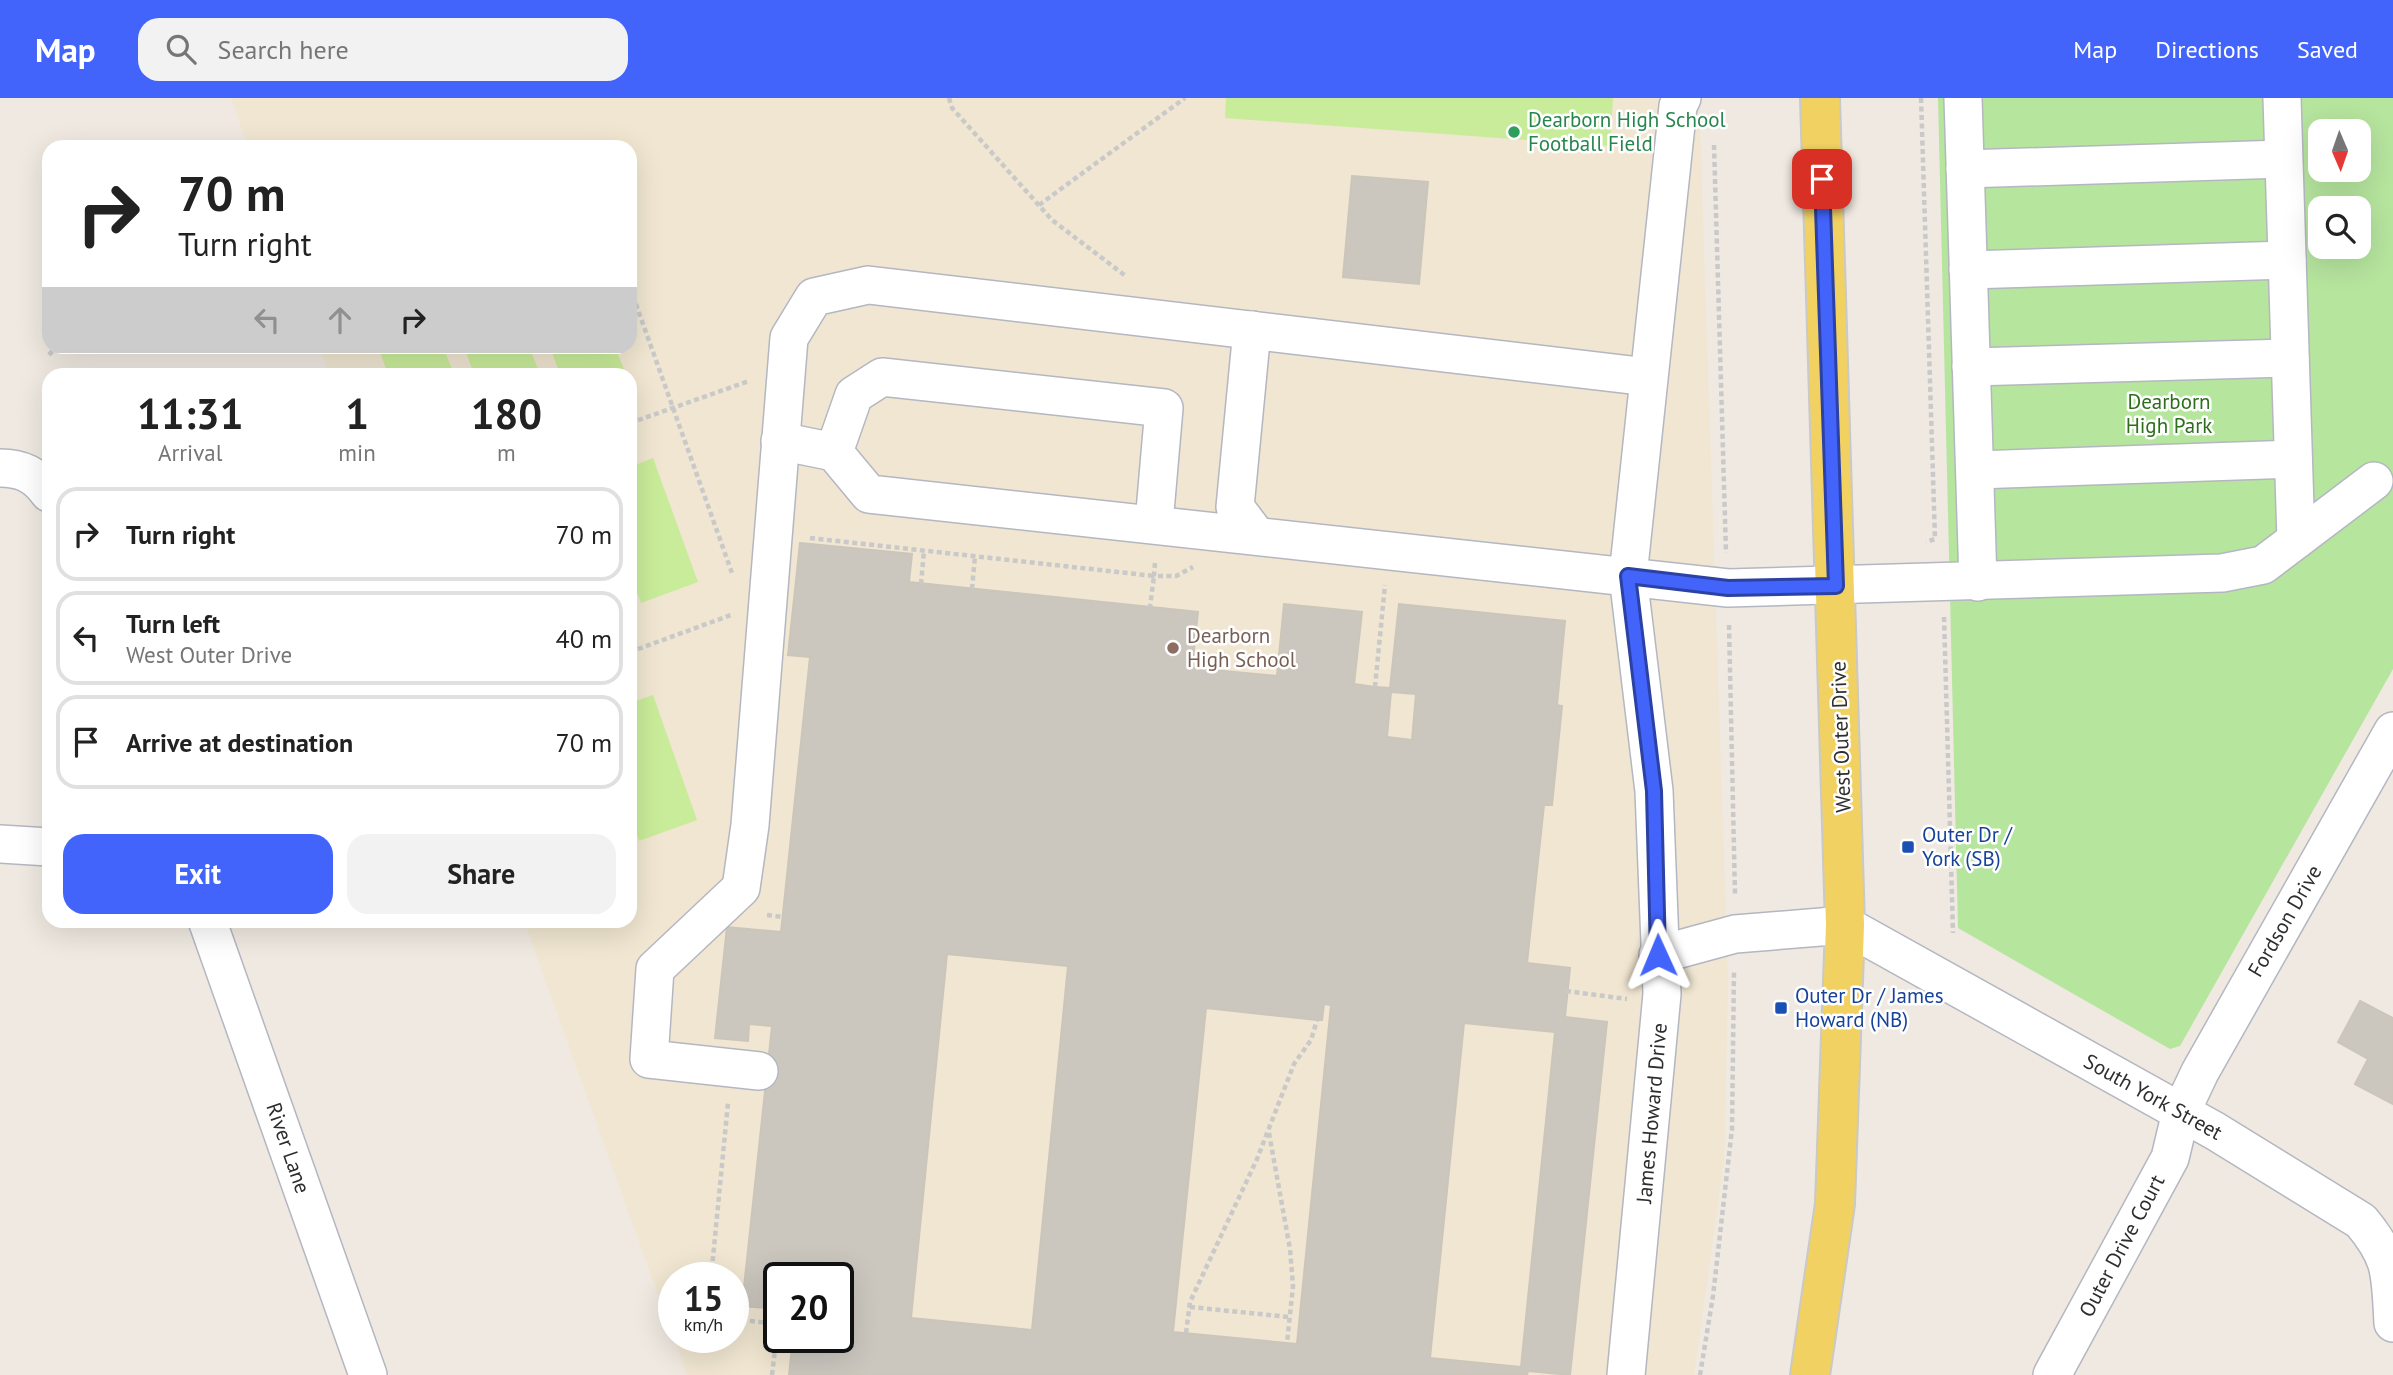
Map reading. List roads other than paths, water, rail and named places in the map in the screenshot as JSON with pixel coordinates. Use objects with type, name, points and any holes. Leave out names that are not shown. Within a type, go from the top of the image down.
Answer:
[{"type":"main road","name":"West Outer Drive","points":[[1810,1375],[1835,1205],[1844,925],[1820,98]]},
{"type":"street","name":"James Howard Drive","points":[[1626,1375],[1662,994],[1658,955],[1654,791],[1628,576],[1678,106],[1682,98]]},
{"type":"street","points":[[1963,98],[1978,582]]},
{"type":"street","points":[[2281,98],[2296,540]]},
{"type":"street","points":[[1965,169],[2283,159]]},
{"type":"street","points":[[1968,270],[2287,260]]},
{"type":"street","points":[[745,1069],[649,1059],[655,970],[741,888],[750,825],[756,606],[773,535],[789,338],[814,296],[868,285],[1648,377]]},
{"type":"street","points":[[1252,330],[1235,507],[1256,535]]},
{"type":"street","points":[[1971,367],[2290,358]]},
{"type":"street","points":[[834,452],[854,395],[882,377],[1164,408],[1153,523]]},
{"type":"street","points":[[780,441],[834,452],[869,494],[1728,588],[2222,573],[2263,565],[2374,481]]},
{"type":"street","points":[[1975,470],[2293,459]]},
{"type":"street","points":[[0,468],[16,468],[39,479],[42,483]]},
{"type":"street","name":"Fordson Drive","points":[[2181,1112],[2200,1072],[2393,731]]},
{"type":"street","points":[[0,844],[42,847]]},
{"type":"street","points":[[1658,955],[1735,934],[1844,925]]},
{"type":"street","name":"South York Street","points":[[1844,925],[2181,1112],[2361,1221],[2379,1241],[2391,1264],[2393,1323]]},
{"type":"street","name":"River Lane","points":[[210,928],[368,1375]]},
{"type":"street","name":"Outer Drive Court","points":[[2052,1375],[2170,1158],[2181,1112]]},
{"type":"place","name":"Dearborn High School Football Field","points":[[1514,132]]},
{"type":"place","name":"Dearborn High School","points":[[1173,648]]},
{"type":"place","name":"Outer Dr / York (SB)","points":[[1908,847]]},
{"type":"place","name":"Outer Dr / James Howard (NB)","points":[[1781,1008]]},
{"type":"park label","name":"Dearborn High Park","points":[[2169,414]]}]
